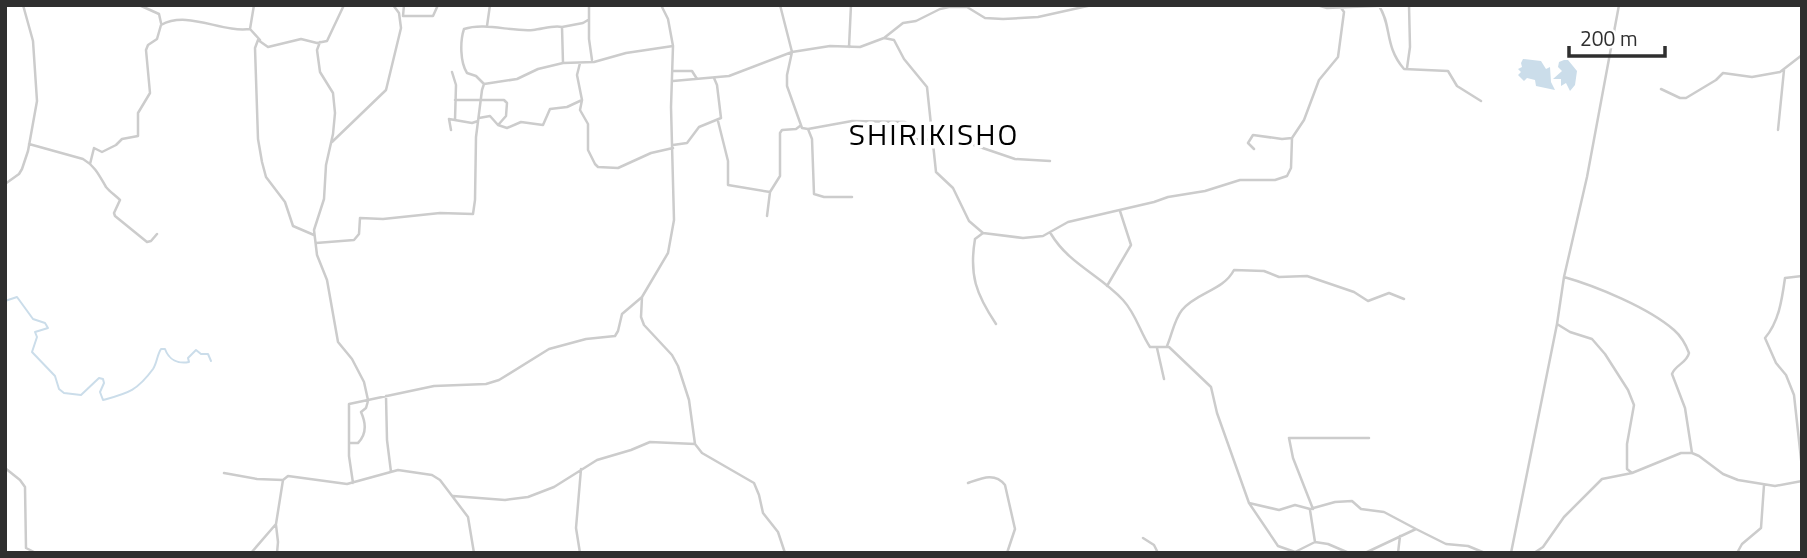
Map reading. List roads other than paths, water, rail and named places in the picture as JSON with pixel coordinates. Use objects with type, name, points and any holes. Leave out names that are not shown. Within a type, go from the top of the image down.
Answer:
[{"type":"street","points":[[5,184],[19,174],[29,144],[37,101],[33,41],[23,5]]},
{"type":"street","points":[[90,164],[94,148],[102,152],[122,139],[138,136],[138,113],[150,93],[146,50],[148,45],[157,39],[161,25],[159,14],[139,5]]},
{"type":"street","points":[[250,29],[254,5]]},
{"type":"street","points":[[250,29],[268,47],[301,39],[320,42],[330,38],[344,5]]},
{"type":"street","points":[[393,5],[402,18]]},
{"type":"street","points":[[332,142],[386,90],[399,43],[404,5]]},
{"type":"street","points":[[402,18],[433,16],[438,5]]},
{"type":"street","points":[[486,27],[490,5]]},
{"type":"street","points":[[589,5],[591,62]]},
{"type":"street","points":[[353,483],[348,405],[434,386],[486,384],[499,380],[549,349],[586,339],[615,335],[622,314],[642,297],[668,253],[674,219],[673,46],[668,19],[661,5]]},
{"type":"street","points":[[780,5],[792,52],[787,86],[800,126],[808,130],[852,121],[905,122],[911,125],[914,138],[965,142],[1015,159],[1050,161]]},
{"type":"street","points":[[849,47],[851,5]]},
{"type":"street","points":[[673,81],[729,76],[792,52],[830,46],[866,46],[884,38],[903,23],[916,21],[949,6],[970,7],[985,18],[1012,19],[1038,17],[1092,5]]},
{"type":"street","points":[[1317,5],[1399,5]]},
{"type":"street","points":[[1407,69],[1410,47],[1409,5]]},
{"type":"street","points":[[1511,553],[1619,5]]},
{"type":"street","points":[[884,38],[897,43],[904,59],[925,83],[936,172],[953,188],[969,221],[983,233],[1023,238],[1051,234],[1064,223],[1168,197],[1205,191],[1240,180],[1283,178],[1290,173],[1292,138],[1304,120],[1319,80],[1338,57],[1344,12],[1340,6]]},
{"type":"street","points":[[1379,6],[1394,56],[1407,69],[1448,71],[1457,86],[1480,101]]},
{"type":"street","points":[[484,84],[465,71],[461,41],[464,29],[486,27],[530,30],[562,27],[588,20]]},
{"type":"street","points":[[161,25],[165,22],[188,21],[233,30],[250,29]]},
{"type":"street","points":[[562,27],[563,63]]},
{"type":"street","points":[[260,40],[255,48],[258,139],[265,174],[285,202],[294,227],[314,236]]},
{"type":"street","points":[[320,42],[317,50],[320,72],[333,93],[335,123],[326,165],[324,199],[314,236],[318,261],[327,280],[337,338],[364,382],[368,400],[366,408],[361,412],[365,422],[363,437],[358,443],[350,443]]},
{"type":"street","points":[[484,84],[517,79],[538,69],[563,63],[591,62],[626,53],[673,46]]},
{"type":"street","points":[[1661,89],[1683,98],[1716,80],[1723,73],[1752,77],[1784,71],[1802,55]]},
{"type":"street","points":[[580,62],[580,110],[588,124],[590,156],[598,167],[621,167],[651,153],[687,143],[699,127],[718,121],[722,116],[714,78]]},
{"type":"street","points":[[674,71],[692,71],[697,79]]},
{"type":"street","points":[[1778,130],[1784,71]]},
{"type":"street","points":[[452,72],[456,85],[455,120]]},
{"type":"street","points":[[316,243],[354,240],[358,237],[360,218],[394,219],[440,213],[473,214],[478,119],[484,84]]},
{"type":"street","points":[[455,100],[506,101],[506,116],[498,125]]},
{"type":"street","points":[[451,131],[448,120],[472,123],[490,116],[498,125],[507,128],[521,122],[543,124],[550,109],[567,107],[582,100]]},
{"type":"street","points":[[718,121],[728,161],[728,185],[770,192]]},
{"type":"street","points":[[767,216],[770,192],[780,176],[780,133],[782,130],[796,130],[800,126]]},
{"type":"street","points":[[808,130],[812,139],[814,194],[824,197],[852,197]]},
{"type":"street","points":[[1254,149],[1248,143],[1254,135],[1292,138]]},
{"type":"street","points":[[29,144],[83,159],[101,177],[108,190],[120,200],[115,216],[147,242],[157,234]]},
{"type":"street","points":[[1107,286],[1131,245],[1120,210]]},
{"type":"street","points":[[983,233],[975,239],[973,271],[977,292],[996,324]]},
{"type":"street","points":[[1051,234],[1061,251],[1107,286],[1129,307],[1152,348],[1167,346]]},
{"type":"street","points":[[1167,346],[1181,311],[1203,293],[1224,284],[1234,270],[1264,271],[1279,277],[1307,276],[1353,292],[1368,301],[1389,293],[1404,299]]},
{"type":"street","points":[[1802,276],[1785,278],[1783,300],[1773,328],[1765,338],[1794,395],[1802,468]]},
{"type":"street","points":[[1564,277],[1594,286],[1636,306],[1678,333],[1689,353],[1687,359],[1673,370],[1672,374],[1685,408],[1692,453]]},
{"type":"street","points":[[642,297],[642,321],[672,355],[678,366],[689,400],[695,444],[707,456],[754,483],[763,513],[778,532],[785,553]]},
{"type":"street","points":[[1557,324],[1597,343],[1628,390],[1634,405],[1627,451],[1627,469],[1632,473]]},
{"type":"street","points":[[1167,346],[1211,387],[1217,414],[1249,503],[1278,546],[1287,551],[1300,552],[1315,542],[1349,553]]},
{"type":"street","points":[[1157,348],[1164,379]]},
{"type":"street","points":[[386,396],[391,472]]},
{"type":"street","points":[[1315,542],[1311,509],[1289,438],[1369,438]]},
{"type":"street","points":[[452,496],[505,500],[528,497],[554,487],[597,460],[650,442],[695,444]]},
{"type":"street","points":[[1534,553],[1543,547],[1564,517],[1600,481],[1609,476],[1632,473],[1682,453],[1692,453],[1733,478],[1779,486],[1802,481]]},
{"type":"street","points":[[5,468],[20,480],[24,487],[26,548],[36,553]]},
{"type":"street","points":[[580,553],[576,528],[581,468]]},
{"type":"street","points":[[224,472],[257,479],[283,480],[292,475],[340,483],[353,483],[391,472],[411,470],[432,475],[440,481],[468,517],[474,553]]},
{"type":"street","points":[[968,483],[990,477],[1001,480],[1005,485],[1015,529],[1007,553]]},
{"type":"street","points":[[277,553],[276,524],[283,480]]},
{"type":"street","points":[[1737,553],[1742,544],[1761,528],[1764,485]]},
{"type":"street","points":[[1249,503],[1275,510],[1294,505],[1311,509],[1335,502],[1352,501],[1361,509],[1384,512],[1446,544],[1468,546],[1485,553]]},
{"type":"street","points":[[251,553],[276,524]]},
{"type":"street","points":[[1365,553],[1416,529]]},
{"type":"street","points":[[1398,553],[1400,536]]},
{"type":"street","points":[[1143,538],[1154,545],[1158,553]]},
{"type":"water","points":[[1523,59],[1541,61],[1546,69],[1550,67],[1551,82],[1555,90],[1536,86],[1535,80],[1527,78],[1524,81],[1518,75]]},
{"type":"water","points":[[1568,60],[1577,71],[1575,85],[1570,91],[1566,83],[1561,86],[1561,79],[1553,79],[1562,71],[1558,67],[1559,62]]},
{"type":"waterway","points":[[5,301],[17,297],[33,319],[45,323],[48,328],[35,332],[37,337],[32,352],[55,376],[59,389],[64,393],[81,395],[99,378],[103,379],[104,383],[100,392],[103,400],[126,393],[137,387],[147,376],[161,349],[165,349],[169,356],[178,362],[189,362],[188,358],[196,350],[201,354],[208,354],[211,361]]},
{"type":"district","name":"SHIRIKISHO","points":[[934,135]]}]
